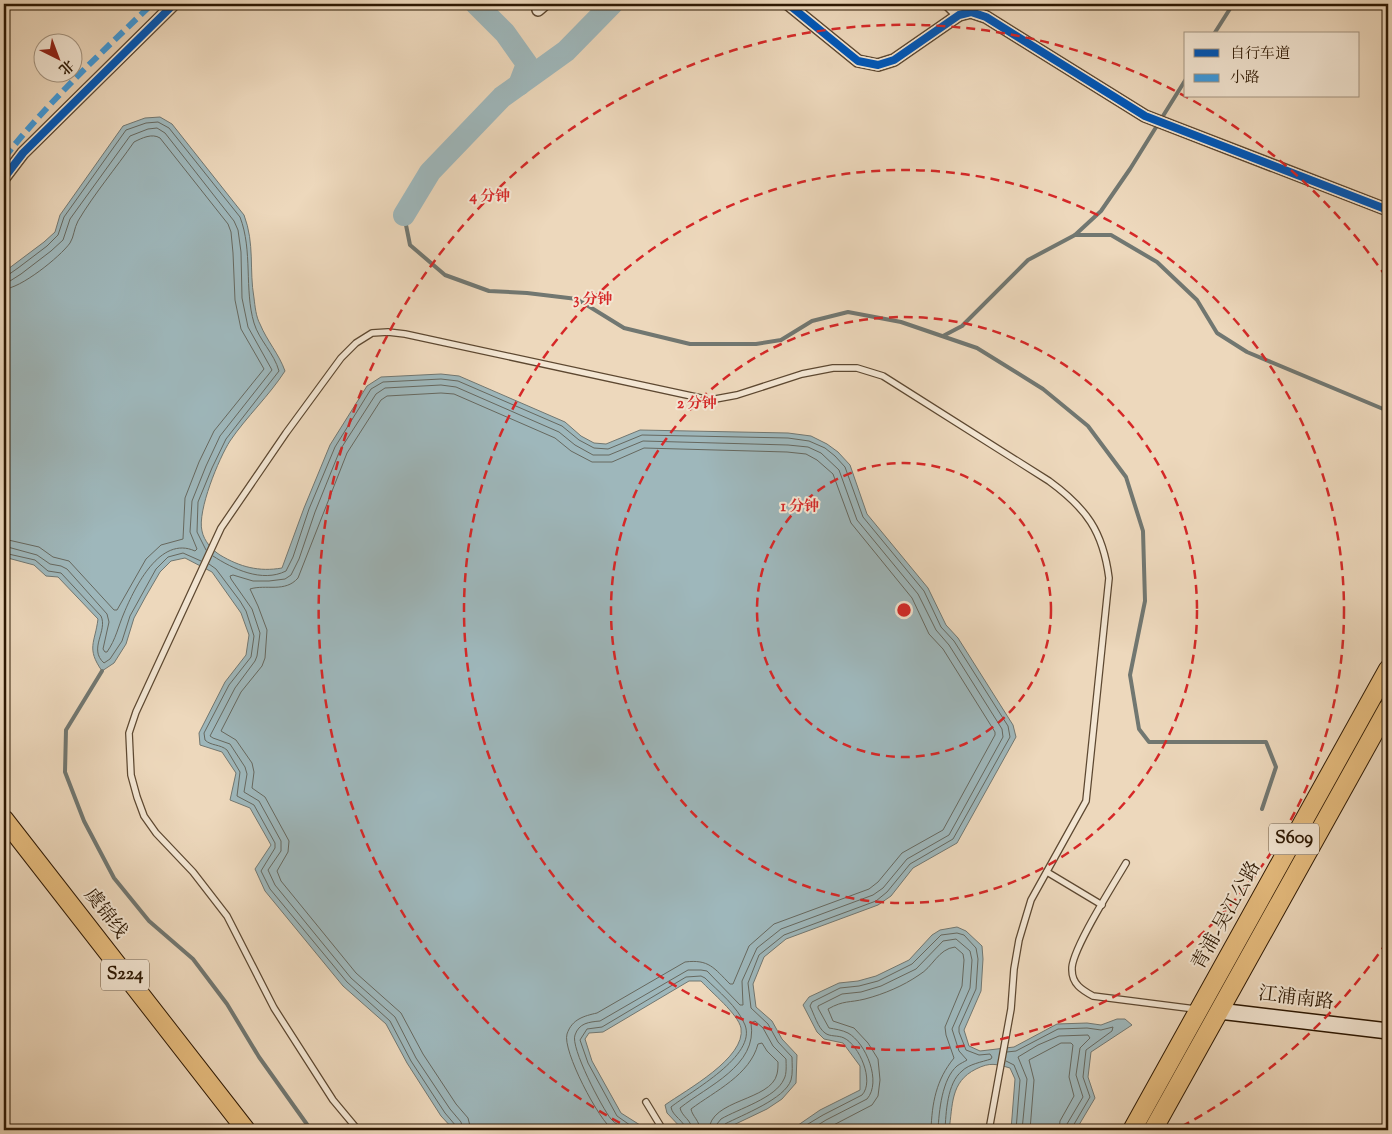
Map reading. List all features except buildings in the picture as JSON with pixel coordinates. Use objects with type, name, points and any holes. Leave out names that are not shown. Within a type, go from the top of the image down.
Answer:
[{"type":"main road","name":"青浦-吴江公路","points":[[1132,1130],[1388,669]]},
{"type":"main road","name":"S609","points":[[1153,1130],[1388,708]]},
{"type":"main road","name":"虞锦线","points":[[4,819],[246,1130]]},
{"type":"main road","name":"江浦南路","points":[[1199,1010],[1388,1031]]},
{"type":"street","points":[[4,178],[23,153],[174,4]]},
{"type":"street","points":[[788,4],[858,61],[878,65],[894,60],[959,15],[971,12],[986,17],[1145,116],[1388,210]]},
{"type":"street","points":[[948,4],[959,15]]},
{"type":"lane","points":[[358,1130],[332,1100],[274,1008],[227,916],[193,872],[156,833],[144,816],[130,775],[130,733],[136,712],[222,528],[286,433],[341,358],[356,343],[372,333],[388,332],[405,334],[710,400],[737,395],[802,374],[833,368],[857,368],[884,376],[1049,481],[1070,496],[1085,514],[1098,535],[1106,556],[1109,578],[1086,801],[1032,900],[1019,940],[1014,969],[1011,1009],[989,1130]]},
{"type":"lane","points":[[1126,862],[1076,951],[1071,968],[1073,979],[1080,989],[1093,996],[1199,1010]]},
{"type":"lane","points":[[1047,872],[1102,905]]},
{"type":"lane","points":[[646,1102],[663,1130]]},
{"type":"water","points":[[160,117],[172,124],[244,215],[250,236],[253,288],[257,315],[285,371],[230,441],[220,459],[210,485],[201,522],[206,542],[217,553],[235,563],[250,568],[282,568],[330,445],[367,386],[381,377],[441,374],[459,376],[565,422],[581,436],[594,443],[606,444],[640,430],[788,433],[811,436],[838,452],[850,465],[867,514],[928,588],[946,625],[958,638],[1013,725],[1016,737],[957,843],[913,868],[891,896],[878,905],[786,939],[764,957],[753,984],[756,1007],[772,1021],[782,1039],[797,1055],[796,1083],[782,1099],[767,1109],[723,1130],[683,1130],[667,1113],[665,1105],[700,1082],[725,1062],[734,1051],[740,1039],[741,1028],[739,1022],[730,1010],[701,981],[689,981],[603,1032],[589,1033],[585,1039],[592,1061],[621,1113],[640,1125],[644,1130],[454,1130],[441,1116],[407,1063],[386,1024],[343,986],[265,891],[255,869],[271,845],[250,808],[230,800],[236,773],[222,752],[200,745],[199,733],[225,682],[246,655],[249,635],[241,613],[212,572],[185,558],[171,561],[160,572],[134,618],[126,644],[114,663],[102,671],[94,657],[93,651],[98,619],[58,577],[46,576],[34,565],[4,557],[4,272],[55,232],[60,215],[123,126],[145,118]]},
{"type":"water","points":[[957,927],[966,931],[982,946],[981,991],[964,1030],[969,1046],[980,1051],[1014,1047],[1057,1024],[1087,1023],[1101,1025],[1117,1019],[1125,1019],[1132,1025],[1091,1052],[1088,1077],[1095,1098],[1076,1130],[1011,1130],[1015,1079],[1010,1068],[993,1064],[976,1069],[961,1080],[952,1103],[949,1130],[791,1130],[820,1110],[860,1090],[860,1066],[843,1043],[824,1039],[817,1032],[803,1005],[809,997],[839,983],[858,981],[876,976],[909,960],[932,935],[940,930]]},
{"type":"waterway","points":[[476,4],[505,33],[527,64],[519,85]]},
{"type":"waterway","points":[[404,215],[430,172],[502,97],[566,51],[612,4]]},
{"type":"waterway","points":[[1215,32],[1233,4]]},
{"type":"waterway","points":[[1075,235],[1101,211],[1130,169],[1184,82]]},
{"type":"waterway","points":[[404,215],[410,245],[445,275],[489,291],[577,299],[624,328],[690,344],[756,344],[781,340],[812,321],[848,312],[901,322],[977,348],[1043,389],[1088,426],[1126,477],[1143,531],[1145,601],[1130,675],[1139,729],[1149,742],[1266,742],[1276,767],[1262,809]]},
{"type":"waterway","points":[[943,336],[962,326],[1028,260],[1075,235],[1111,235],[1157,262],[1197,300],[1217,333],[1247,352],[1388,411]]},
{"type":"waterway","points":[[102,671],[66,730],[65,772],[84,821],[114,878],[149,921],[193,959],[227,1004],[259,1057],[311,1130]]},
{"type":"marked path","points":[[4,158],[39,117],[94,59],[152,4]]},
{"type":"cycle path","points":[[4,178],[23,153],[174,4]]},
{"type":"cycle path","points":[[788,4],[858,61],[878,65],[894,60],[959,15],[971,12],[986,17],[1145,116],[1388,210]]}]
